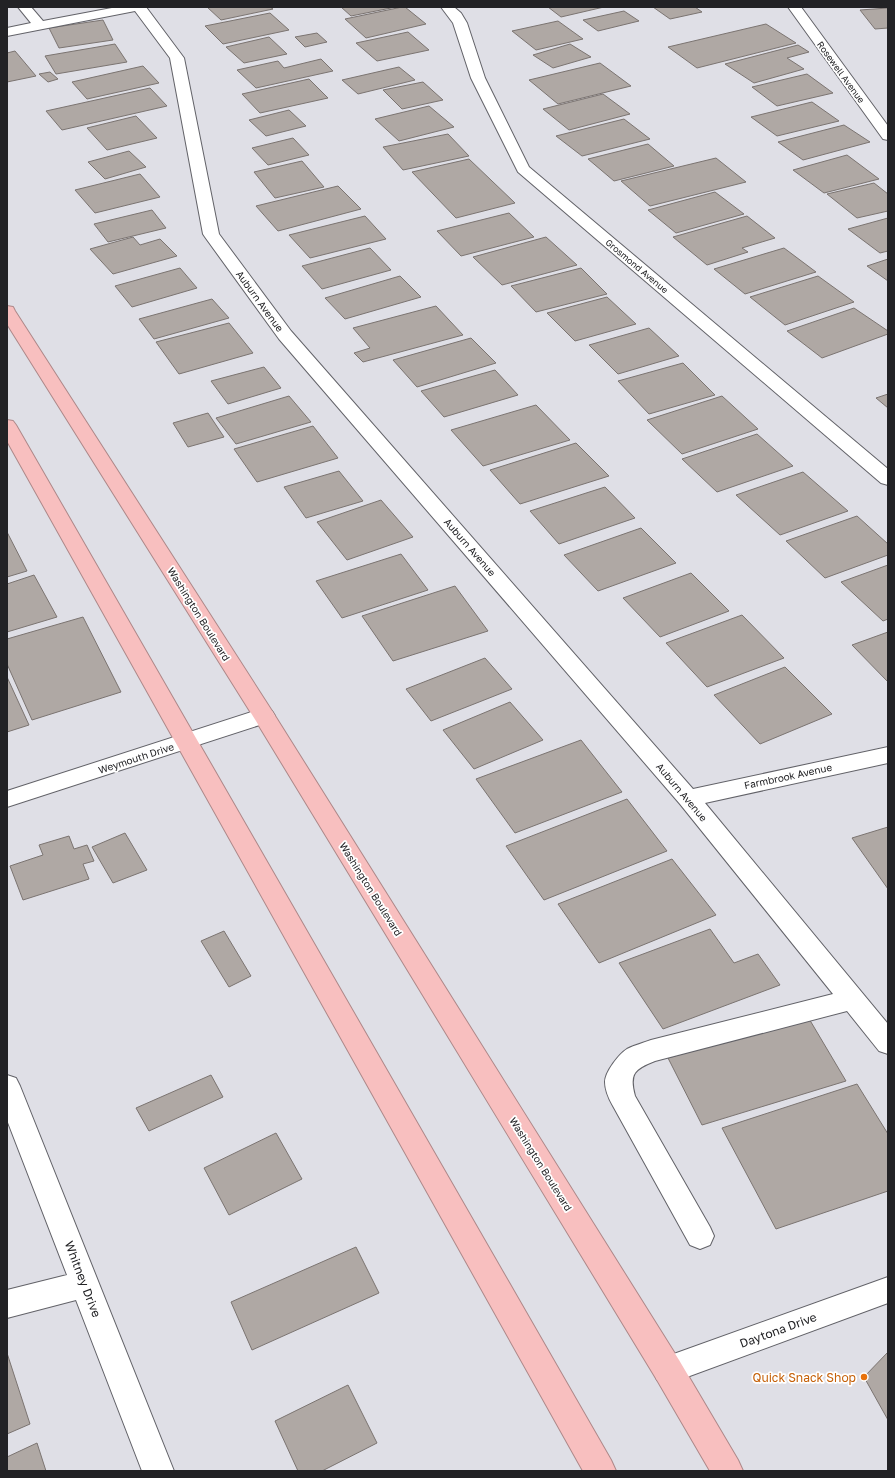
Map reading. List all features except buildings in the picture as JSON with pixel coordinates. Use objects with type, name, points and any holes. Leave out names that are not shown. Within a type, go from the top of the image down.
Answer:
[{"type":"highway","name":"Washington Boulevard","points":[[7,311],[264,716],[668,1370],[726,1471]]},
{"type":"highway","points":[[7,425],[600,1471]]},
{"type":"street","points":[[24,7],[39,25]]},
{"type":"street","points":[[7,32],[138,7]]},
{"type":"street","name":"Auburn Avenue","points":[[138,7],[177,58],[211,234],[285,335],[688,798],[888,1043]]},
{"type":"street","name":"Grosmond Avenue","points":[[447,7],[456,16],[460,23],[478,78],[523,169],[888,479]]},
{"type":"street","name":"Rosewell Avenue","points":[[794,7],[888,136]]},
{"type":"street","name":"Weymouth Drive","points":[[7,799],[264,716]]},
{"type":"street","name":"Farmbrook Avenue","points":[[688,798],[888,755]]},
{"type":"street","points":[[700,1236],[622,1098],[618,1081],[625,1066],[636,1057],[651,1051],[852,999]]},
{"type":"street","name":"Whitney Drive","points":[[7,1086],[158,1471]]},
{"type":"street","points":[[7,1304],[85,1284]]},
{"type":"street","name":"Daytona Drive","points":[[668,1370],[888,1290]]},
{"type":"place","name":"Quick Snack Shop","points":[[864,1377]]}]
